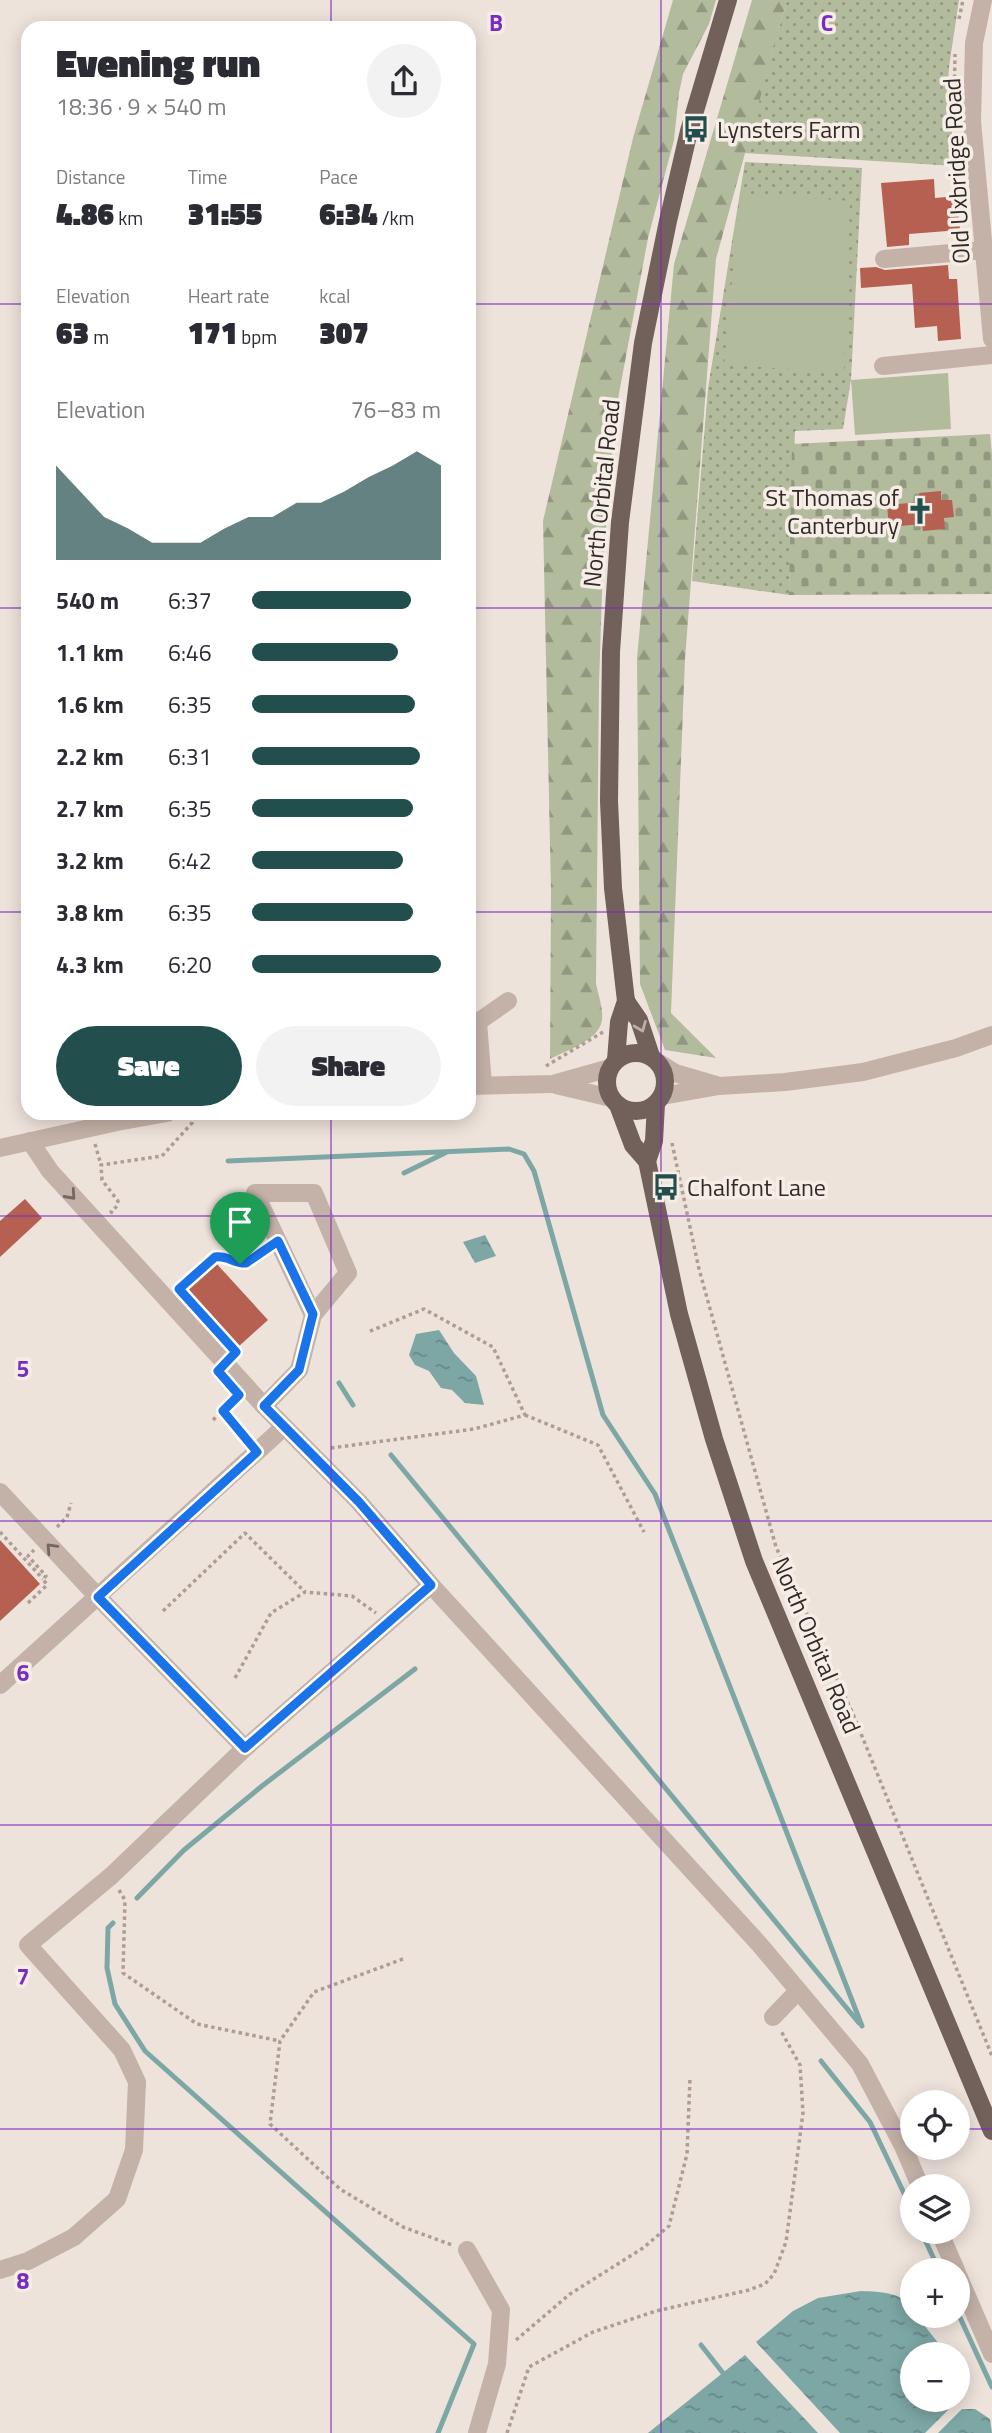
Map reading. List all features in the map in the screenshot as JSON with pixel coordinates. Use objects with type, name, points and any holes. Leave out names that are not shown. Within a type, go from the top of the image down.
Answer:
[{"type":"main road","name":"North Orbital Road","points":[[613,1064],[619,1022],[626,1001],[613,888],[609,802],[611,652],[620,522],[643,343],[668,221],[689,131],[728,0]]},
{"type":"main road","name":"North Orbital Road","points":[[626,1001],[639,1020],[655,1060]]},
{"type":"main road","points":[[635,1052],[655,1060],[664,1072],[666,1087],[659,1100],[638,1112],[615,1102],[607,1088],[613,1064],[635,1052]]},
{"type":"main road","name":"North Orbital Road","points":[[647,1161],[654,1141],[659,1100]]},
{"type":"main road","name":"North Orbital Road","points":[[615,1102],[633,1145],[647,1161],[679,1314],[714,1439],[754,1561],[992,2131]]},
{"type":"street","name":"Old Uxbridge Road","points":[[983,0],[974,43],[972,121],[992,339]]},
{"type":"street","points":[[884,258],[984,250]]},
{"type":"street","points":[[883,366],[992,355]]},
{"type":"street","points":[[476,1018],[508,1001]]},
{"type":"street","points":[[659,1100],[719,1086],[785,1082],[863,1072],[957,1048],[992,1035]]},
{"type":"street","points":[[655,1060],[676,1073],[719,1086]]},
{"type":"street","points":[[476,1086],[553,1084],[613,1064]]},
{"type":"street","points":[[553,1084],[615,1102]]},
{"type":"street","points":[[0,1149],[133,1120]]},
{"type":"street","points":[[30,1141],[50,1171],[264,1406],[359,1502],[431,1585],[760,1945],[860,2064],[915,2174]]},
{"type":"street","points":[[264,1406],[299,1370],[313,1314],[348,1273],[314,1193],[255,1192],[313,1314]]},
{"type":"street","points":[[0,1685],[284,1427]]},
{"type":"street","points":[[0,1492],[245,1748]]},
{"type":"street","points":[[0,2270],[28,2261],[74,2237],[117,2199],[134,2150],[136,2082],[122,2050],[28,1945],[111,1876],[245,1748],[431,1585]]},
{"type":"street","points":[[773,2017],[797,1992]]},
{"type":"street","points":[[467,2250],[501,2310],[498,2355],[477,2433]]},
{"type":"street","points":[[970,2302],[992,2354]]},
{"type":"path","points":[[537,1072],[619,1022]]},
{"type":"path","points":[[120,1221],[111,1212],[118,1201],[102,1180],[101,1165],[162,1156],[192,1120]]},
{"type":"path","points":[[671,1136],[699,1269],[776,1547],[853,1714],[992,2056]]},
{"type":"path","points":[[179,1289],[215,1257],[223,1256],[240,1264],[246,1263],[278,1241]]},
{"type":"path","points":[[171,1279],[187,1298]]},
{"type":"path","points":[[368,1332],[424,1309],[494,1347],[525,1415]]},
{"type":"path","points":[[213,1419],[239,1395]]},
{"type":"path","points":[[223,1411],[257,1452]]},
{"type":"path","points":[[308,1451],[474,1429],[525,1415],[598,1446],[643,1532]]},
{"type":"path","points":[[0,1532],[43,1579]]},
{"type":"path","points":[[163,1611],[245,1533],[305,1592]]},
{"type":"path","points":[[235,1678],[271,1613],[305,1592],[352,1596],[389,1622]]},
{"type":"path","points":[[111,1876],[125,1900],[123,1973],[197,2024],[280,2041]]},
{"type":"path","points":[[403,1959],[314,1992],[280,2041],[270,2124],[340,2189],[403,2227],[467,2250]]},
{"type":"path","points":[[507,2433],[529,2368],[593,2332],[656,2311],[749,2290],[765,2284],[775,2274],[786,2242],[803,2113],[800,2065],[773,2017]]},
{"type":"path","points":[[498,2355],[570,2294],[643,2248],[669,2226],[687,2154],[690,2078]]},
{"type":"green space","points":[[673,0],[716,0],[709,24],[683,74],[674,140],[648,238],[615,415],[603,562],[599,684],[596,983],[602,1019],[593,1036],[550,1059],[551,891],[543,521],[633,138]]},
{"type":"green space","points":[[752,0],[787,0],[716,259],[685,659],[671,1013],[716,1058],[665,1050],[640,984],[637,658],[674,264]]},
{"type":"green space","points":[[787,0],[959,0],[948,87],[955,166],[744,153]]},
{"type":"green space","points":[[745,162],[862,168],[851,380],[843,429],[795,431],[789,595],[692,581],[708,388]]},
{"type":"green space","points":[[740,193],[850,201],[844,372],[724,365]]},
{"type":"green space","points":[[948,373],[951,429],[855,435],[851,380]]},
{"type":"green space","points":[[990,434],[992,594],[789,595],[792,444]]},
{"type":"water","points":[[485,1235],[496,1256],[475,1263],[463,1242]]},
{"type":"water","points":[[439,1330],[454,1353],[476,1376],[484,1405],[465,1403],[452,1390],[441,1388],[429,1371],[415,1365],[409,1355],[416,1334]]},
{"type":"water","points":[[861,2291],[892,2294],[900,2298],[900,2328],[926,2328],[937,2342],[900,2342],[900,2412],[946,2412],[925,2433],[840,2433],[756,2342],[793,2311],[818,2298]]},
{"type":"water","points":[[745,2355],[818,2433],[648,2433]]},
{"type":"water","points":[[975,2409],[990,2419],[992,2433],[938,2433],[959,2412]]},
{"type":"building","points":[[934,179],[935,198],[957,196],[960,230],[909,234],[909,245],[887,247],[881,183]]},
{"type":"building","points":[[948,265],[949,279],[957,279],[961,339],[938,341],[937,326],[915,328],[912,284],[861,288],[860,268],[876,267],[885,270]]},
{"type":"building","name":"St Thomas of Canterbury","points":[[941,491],[941,500],[952,500],[954,517],[944,518],[945,529],[923,531],[922,524],[889,527],[887,505],[920,502],[919,493]]},
{"type":"building","points":[[25,1199],[42,1218],[0,1257],[0,1221]]},
{"type":"building","points":[[215,1262],[268,1320],[238,1347],[186,1289]]},
{"type":"building","points":[[0,1540],[40,1584],[0,1621]]},
{"type":"waterway","points":[[228,1161],[509,1149],[524,1154],[534,1171],[603,1415],[655,1494],[862,2026]]},
{"type":"waterway","points":[[404,1173],[445,1153]]},
{"type":"waterway","points":[[339,1383],[353,1405]]},
{"type":"waterway","points":[[391,1455],[859,2023]]},
{"type":"waterway","points":[[137,1898],[184,1850],[262,1786],[415,1669]]},
{"type":"waterway","points":[[113,1923],[108,1928],[107,1968],[115,2004],[145,2051],[474,2344],[438,2433]]},
{"type":"waterway","points":[[821,2061],[870,2122],[900,2185]]},
{"type":"waterway","points":[[927,2244],[933,2258]]},
{"type":"waterway","points":[[965,2328],[992,2387]]},
{"type":"waterway","points":[[701,2345],[723,2373]]},
{"type":"place","name":"Lynsters Farm","points":[[696,129]]},
{"type":"place","name":"St Thomas of Canterbury","points":[[920,511]]},
{"type":"place","name":"Chalfont Lane","points":[[666,1187]]},
{"type":"route","points":[[278,1241],[313,1314],[299,1370],[264,1406],[359,1502],[431,1585],[245,1748],[98,1597],[257,1452],[223,1411],[239,1395],[218,1371],[236,1352],[179,1289],[215,1257],[223,1256],[240,1264],[246,1263],[278,1241]]}]
